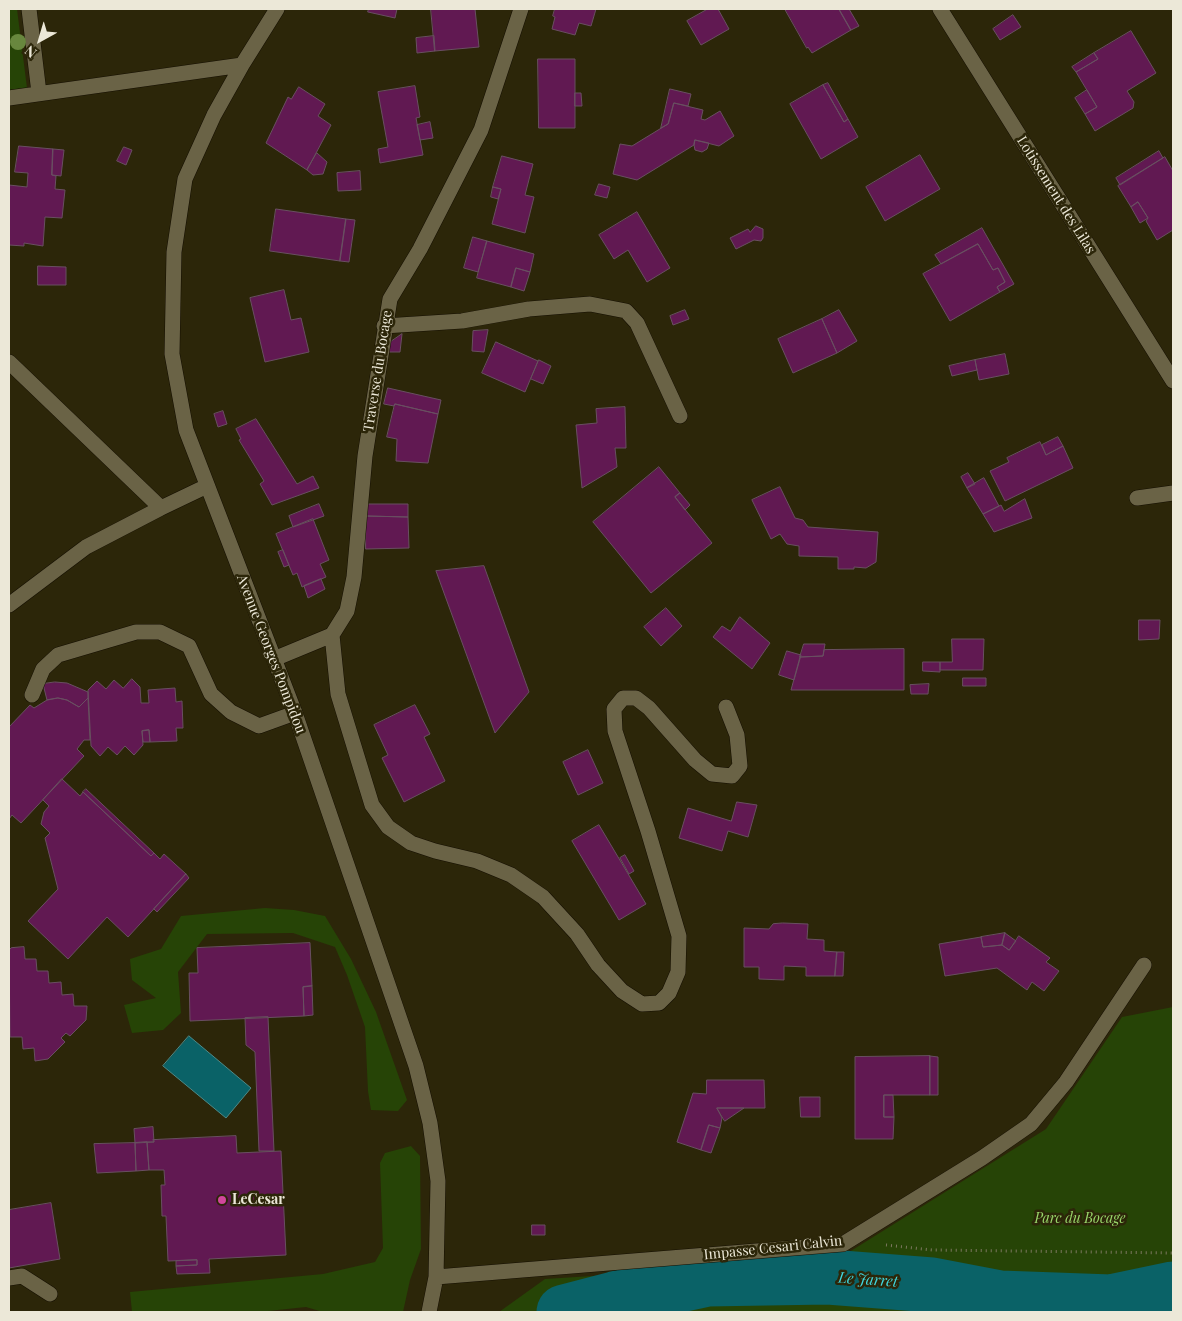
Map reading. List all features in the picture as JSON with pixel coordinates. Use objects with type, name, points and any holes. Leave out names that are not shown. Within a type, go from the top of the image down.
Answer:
[{"type":"street","points":[[29,9],[39,93]]},
{"type":"street","name":"Avenue Georges Pompidou","points":[[277,9],[214,115],[185,179],[174,252],[172,354],[186,430],[295,713],[416,1066],[430,1123],[438,1181],[436,1276],[430,1312]]},
{"type":"street","name":"Traverse du Bocage","points":[[332,635],[347,611],[354,577],[365,456],[384,326],[390,299],[420,249],[481,130],[521,9]]},
{"type":"street","name":"Lotissement des Lilas","points":[[940,9],[1173,381]]},
{"type":"street","points":[[9,98],[242,65]]},
{"type":"street","points":[[384,326],[462,321],[528,309],[590,304],[626,311],[637,323],[680,416]]},
{"type":"street","points":[[9,362],[161,508]]},
{"type":"street","points":[[9,605],[86,547],[207,486]]},
{"type":"street","points":[[1137,498],[1173,493]]},
{"type":"street","points":[[32,694],[43,669],[58,655],[136,632],[160,632],[189,646],[211,694],[232,712],[259,726],[295,713]]},
{"type":"street","points":[[274,659],[332,635],[338,694],[372,805],[388,827],[411,843],[477,861],[511,875],[543,897],[577,934],[598,965],[622,991],[642,1004],[659,1003],[669,993],[678,972],[678,936],[648,831],[615,732],[614,709],[623,698],[636,698],[649,708],[694,760],[712,774],[732,776],[740,766],[737,735],[726,707]]},
{"type":"street","name":"Impasse Cesari Calvin","points":[[436,1276],[843,1244],[982,1158],[1031,1124],[1066,1082],[1144,965]]},
{"type":"street","points":[[9,1278],[22,1276],[50,1294]]},
{"type":"path","points":[[885,1245],[932,1250],[1173,1253]]},
{"type":"green space","points":[[9,9],[17,9],[27,88],[9,90]]},
{"type":"green space","points":[[265,908],[294,910],[325,916],[351,959],[376,1012],[407,1100],[398,1111],[371,1110],[368,1091],[365,1027],[335,947],[293,933],[207,934],[178,972],[181,1013],[163,1030],[132,1033],[124,1005],[156,998],[132,980],[130,959],[161,949],[181,916]]},
{"type":"green space","name":"Parc du Bocage","points":[[1173,1007],[1173,1312],[499,1312],[545,1279],[623,1274],[669,1265],[795,1256],[822,1258],[846,1254],[1046,1129],[1122,1017]]},
{"type":"green space","points":[[411,1146],[420,1156],[421,1249],[410,1280],[403,1312],[323,1312],[306,1307],[259,1312],[132,1312],[130,1292],[323,1274],[375,1262],[383,1248],[380,1163],[385,1153]]},
{"type":"water","points":[[189,1036],[251,1088],[226,1118],[163,1066]]},
{"type":"building","points":[[369,9],[397,9],[395,18],[368,12]]},
{"type":"building","points":[[431,9],[475,9],[479,47],[435,51]]},
{"type":"building","points":[[555,9],[596,9],[591,26],[579,23],[575,35],[552,29]]},
{"type":"building","points":[[708,9],[718,9],[729,29],[701,45],[687,21]]},
{"type":"building","points":[[785,9],[839,9],[851,30],[812,53],[807,48]]},
{"type":"building","points":[[839,9],[849,9],[859,26],[851,30]]},
{"type":"building","points":[[1013,15],[1021,27],[1000,40],[993,29]]},
{"type":"building","points":[[1131,31],[1156,73],[1127,91],[1134,102],[1133,108],[1095,131],[1085,114],[1097,107],[1076,72],[1098,59],[1094,53]]},
{"type":"building","points":[[434,36],[435,51],[417,53],[416,38]]},
{"type":"building","points":[[1094,53],[1098,59],[1076,72],[1072,67]]},
{"type":"building","points":[[538,59],[575,59],[575,128],[539,128]]},
{"type":"building","points":[[828,83],[848,119],[844,122],[823,85]]},
{"type":"building","points":[[823,85],[844,122],[848,119],[858,137],[821,159],[790,104]]},
{"type":"building","points":[[415,86],[420,117],[416,118],[423,155],[380,163],[378,149],[388,147],[378,92]]},
{"type":"building","points":[[299,87],[325,104],[318,116],[331,125],[307,170],[266,143],[288,97],[291,99]]},
{"type":"building","points":[[670,89],[691,94],[688,106],[674,103],[668,124],[661,128]]},
{"type":"building","points":[[1087,90],[1097,107],[1085,114],[1075,98]]},
{"type":"building","points":[[575,93],[581,93],[582,106],[575,106]]},
{"type":"building","points":[[674,103],[703,110],[701,119],[705,120],[720,111],[734,136],[719,146],[695,140],[694,145],[637,180],[613,174],[620,144],[632,146],[668,124]]},
{"type":"building","points":[[430,122],[433,138],[420,140],[417,125]]},
{"type":"building","points":[[695,140],[709,143],[707,149],[702,152],[695,150]]},
{"type":"building","points":[[19,146],[53,149],[52,175],[56,176],[55,189],[65,190],[62,218],[45,217],[43,246],[24,243],[24,246],[9,245],[9,185],[27,187],[28,173],[15,172]]},
{"type":"building","points":[[124,147],[132,150],[126,165],[117,161]]},
{"type":"building","points":[[53,149],[64,150],[61,176],[52,175]]},
{"type":"building","points":[[1159,151],[1163,158],[1120,185],[1116,178]]},
{"type":"building","points":[[317,153],[327,162],[323,174],[313,175],[307,170]]},
{"type":"building","points":[[920,155],[940,189],[885,221],[866,187]]},
{"type":"building","points":[[502,156],[533,164],[525,195],[534,197],[525,233],[492,224],[501,189],[493,187]]},
{"type":"building","points":[[1165,157],[1173,171],[1173,230],[1157,240],[1146,221],[1148,218],[1138,202],[1131,207],[1118,186]]},
{"type":"building","points":[[360,171],[361,190],[338,191],[337,173]]},
{"type":"building","points":[[599,184],[610,187],[607,198],[595,195]]},
{"type":"building","points":[[493,187],[501,189],[498,199],[491,197]]},
{"type":"building","points":[[1138,202],[1148,218],[1140,223],[1131,207]]},
{"type":"building","points":[[276,209],[346,219],[340,261],[270,251]]},
{"type":"building","points":[[637,212],[670,268],[647,282],[628,250],[614,259],[599,235]]},
{"type":"building","points":[[346,219],[355,220],[349,262],[340,261]]},
{"type":"building","points":[[756,226],[763,229],[761,241],[754,240],[736,249],[730,238],[748,229],[750,232]]},
{"type":"building","points":[[982,228],[1014,284],[1000,292],[997,287],[1005,282],[998,268],[993,270],[978,244],[941,264],[935,255]]},
{"type":"building","points":[[473,237],[487,241],[478,272],[464,268]]},
{"type":"building","points":[[487,241],[534,254],[530,272],[516,268],[511,287],[477,278]]},
{"type":"building","points":[[978,244],[993,270],[998,268],[1005,282],[997,287],[1000,292],[950,321],[923,274]]},
{"type":"building","points":[[38,266],[66,267],[66,285],[38,285]]},
{"type":"building","points":[[516,268],[530,272],[524,291],[511,287]]},
{"type":"building","points":[[284,290],[291,320],[301,318],[309,352],[265,362],[250,298]]},
{"type":"building","points":[[685,310],[689,319],[673,325],[670,316]]},
{"type":"building","points":[[839,310],[857,341],[837,353],[822,319]]},
{"type":"building","points":[[822,319],[837,353],[793,373],[778,339]]},
{"type":"building","points":[[488,330],[484,352],[472,351],[473,331]]},
{"type":"building","points":[[402,334],[400,352],[388,352],[389,343]]},
{"type":"building","points":[[496,342],[538,361],[525,392],[482,373]]},
{"type":"building","points":[[1005,354],[1009,374],[979,380],[975,360]]},
{"type":"building","points":[[539,360],[551,366],[543,384],[531,379]]},
{"type":"building","points":[[975,360],[977,370],[952,376],[949,366]]},
{"type":"building","points":[[388,388],[441,400],[438,414],[395,404],[394,406],[384,404]]},
{"type":"building","points":[[395,404],[438,414],[428,463],[396,461],[397,439],[387,437]]},
{"type":"building","points":[[625,407],[626,448],[615,448],[617,467],[582,488],[576,425],[597,423],[596,409]]},
{"type":"building","points":[[223,411],[227,424],[218,427],[214,414]]},
{"type":"building","points":[[256,419],[297,484],[313,476],[319,488],[272,505],[260,484],[264,481],[239,440],[241,439],[236,429]]},
{"type":"building","points":[[1058,437],[1063,446],[1046,455],[1042,445]]},
{"type":"building","points":[[1040,442],[1046,455],[1063,446],[1073,468],[1005,501],[990,471],[1009,462],[1007,458]]},
{"type":"building","points":[[659,467],[680,493],[675,497],[712,543],[651,593],[593,522]]},
{"type":"building","points":[[968,473],[975,484],[967,488],[961,477]]},
{"type":"building","points":[[984,478],[999,506],[983,514],[967,488]]},
{"type":"building","points":[[780,487],[795,518],[803,520],[808,527],[878,532],[876,562],[866,568],[838,569],[838,557],[799,556],[799,546],[787,544],[780,534],[771,539],[752,500]]},
{"type":"building","points":[[680,493],[690,505],[685,510],[675,497]]},
{"type":"building","points":[[1025,499],[1032,518],[994,532],[983,514],[1001,505],[1004,511]]},
{"type":"building","points":[[319,504],[324,516],[293,527],[289,516]]},
{"type":"building","points":[[367,504],[408,504],[408,517],[366,516]]},
{"type":"building","points":[[366,516],[408,517],[409,548],[366,549]]},
{"type":"building","points":[[313,519],[329,560],[320,564],[326,577],[302,587],[297,573],[293,575],[276,534]]},
{"type":"building","points":[[283,550],[289,565],[284,567],[278,552]]},
{"type":"building","points":[[484,566],[529,692],[495,733],[436,571]]},
{"type":"building","points":[[321,579],[325,589],[308,598],[304,586]]},
{"type":"building","points":[[666,608],[682,626],[661,646],[644,627]]},
{"type":"building","points":[[740,617],[770,643],[752,669],[713,637],[722,626],[730,631]]},
{"type":"building","points":[[1139,620],[1160,620],[1159,639],[1139,640]]},
{"type":"building","points":[[952,639],[984,639],[983,670],[940,670],[940,662],[952,662]]},
{"type":"building","points":[[804,644],[825,644],[823,656],[800,657]]},
{"type":"building","points":[[904,649],[904,690],[791,690],[800,657],[823,656],[824,650]]},
{"type":"building","points":[[787,651],[801,655],[794,680],[779,675]]},
{"type":"building","points":[[923,662],[940,662],[940,672],[923,671]]},
{"type":"building","points":[[963,678],[986,678],[986,686],[963,686]]},
{"type":"building","points":[[132,679],[140,687],[141,703],[149,703],[148,690],[175,688],[176,702],[182,701],[183,728],[176,728],[177,741],[150,742],[149,730],[142,731],[143,745],[134,755],[125,746],[117,755],[108,747],[100,756],[91,746],[88,690],[97,681],[106,689],[114,680],[123,688]]},
{"type":"building","points":[[67,683],[88,692],[88,698],[79,707],[67,700],[58,698],[47,700],[43,684]]},
{"type":"building","points":[[929,684],[928,694],[911,694],[910,685]]},
{"type":"building","points":[[58,698],[67,700],[79,707],[88,698],[90,740],[84,740],[77,749],[84,756],[21,823],[12,815],[9,819],[9,727],[30,705],[34,708],[47,700]]},
{"type":"building","points":[[415,705],[430,734],[424,737],[445,781],[404,802],[382,758],[388,755],[374,725]]},
{"type":"building","points":[[149,730],[150,742],[143,742],[142,731]]},
{"type":"building","points":[[588,750],[603,783],[578,795],[563,762]]},
{"type":"building","points":[[62,779],[80,796],[83,792],[151,856],[154,853],[160,859],[164,854],[186,874],[128,937],[107,917],[68,959],[28,921],[58,889],[45,838],[50,833],[41,824],[44,812],[49,806],[43,800]]},
{"type":"building","points":[[86,789],[154,853],[151,856],[83,792]]},
{"type":"building","points":[[737,802],[757,805],[748,837],[728,831],[722,851],[679,838],[688,808],[731,821]]},
{"type":"building","points":[[599,825],[646,904],[619,920],[572,841]]},
{"type":"building","points":[[625,855],[634,871],[629,874],[620,858]]},
{"type":"building","points":[[186,874],[189,878],[157,912],[154,909]]},
{"type":"building","points":[[773,924],[808,924],[807,939],[824,940],[824,951],[837,952],[835,976],[806,976],[806,967],[784,966],[784,980],[759,979],[759,967],[744,967],[744,928],[769,929]]},
{"type":"building","points":[[1005,933],[1002,945],[983,947],[981,937]]},
{"type":"building","points":[[1005,933],[1016,941],[1009,950],[1002,945]]},
{"type":"building","points":[[1019,936],[1050,958],[1046,962],[1059,971],[1044,991],[1032,982],[1027,990],[997,968],[945,976],[939,944],[981,937],[983,947],[1002,945],[1009,950]]},
{"type":"building","points":[[310,943],[312,986],[303,987],[304,1016],[190,1021],[189,973],[198,973],[197,948]]},
{"type":"building","points":[[24,947],[25,959],[36,959],[37,971],[48,971],[49,983],[61,982],[62,995],[73,994],[74,1006],[87,1006],[86,1020],[70,1036],[66,1033],[61,1038],[65,1042],[48,1059],[35,1061],[34,1048],[23,1049],[22,1037],[10,1037],[9,950],[11,948]]},
{"type":"building","points":[[837,952],[844,952],[843,976],[835,976]]},
{"type":"building","points":[[312,986],[313,1015],[304,1016],[303,987]]},
{"type":"building","points":[[268,1017],[274,1151],[259,1151],[255,1052],[246,1045],[245,1018]]},
{"type":"building","points":[[930,1056],[938,1057],[938,1095],[930,1095]]},
{"type":"building","points":[[930,1056],[930,1095],[884,1095],[884,1117],[894,1117],[893,1139],[855,1139],[855,1057]]},
{"type":"building","points":[[707,1080],[764,1080],[765,1108],[717,1108],[722,1118],[720,1128],[709,1125],[701,1150],[677,1142],[693,1093],[706,1094]]},
{"type":"building","points":[[884,1095],[893,1095],[894,1117],[884,1117]]},
{"type":"building","points":[[800,1097],[820,1097],[820,1117],[801,1117]]},
{"type":"building","points":[[717,1108],[744,1108],[725,1121]]},
{"type":"building","points":[[709,1125],[720,1128],[711,1153],[701,1150]]},
{"type":"building","points":[[153,1127],[154,1142],[135,1143],[134,1129]]},
{"type":"building","name":"LeCesar","points":[[236,1136],[237,1153],[281,1151],[286,1255],[209,1259],[210,1273],[177,1274],[176,1266],[197,1265],[197,1260],[168,1261],[166,1216],[162,1216],[161,1185],[165,1185],[164,1170],[149,1170],[147,1142],[154,1142],[153,1140]]},
{"type":"building","points":[[147,1142],[149,1170],[136,1171],[135,1143]]},
{"type":"building","points":[[135,1143],[136,1171],[97,1173],[94,1144]]},
{"type":"building","points":[[51,1203],[60,1259],[9,1268],[9,1210]]},
{"type":"building","points":[[532,1225],[545,1225],[545,1235],[532,1235]]},
{"type":"building","points":[[197,1260],[197,1265],[176,1266],[176,1261]]},
{"type":"waterway","name":"Le Jarret","points":[[564,1312],[707,1279],[828,1277],[932,1285],[1000,1298],[1111,1302],[1173,1289]]},
{"type":"place","name":"LeCesar","points":[[222,1200]]}]
